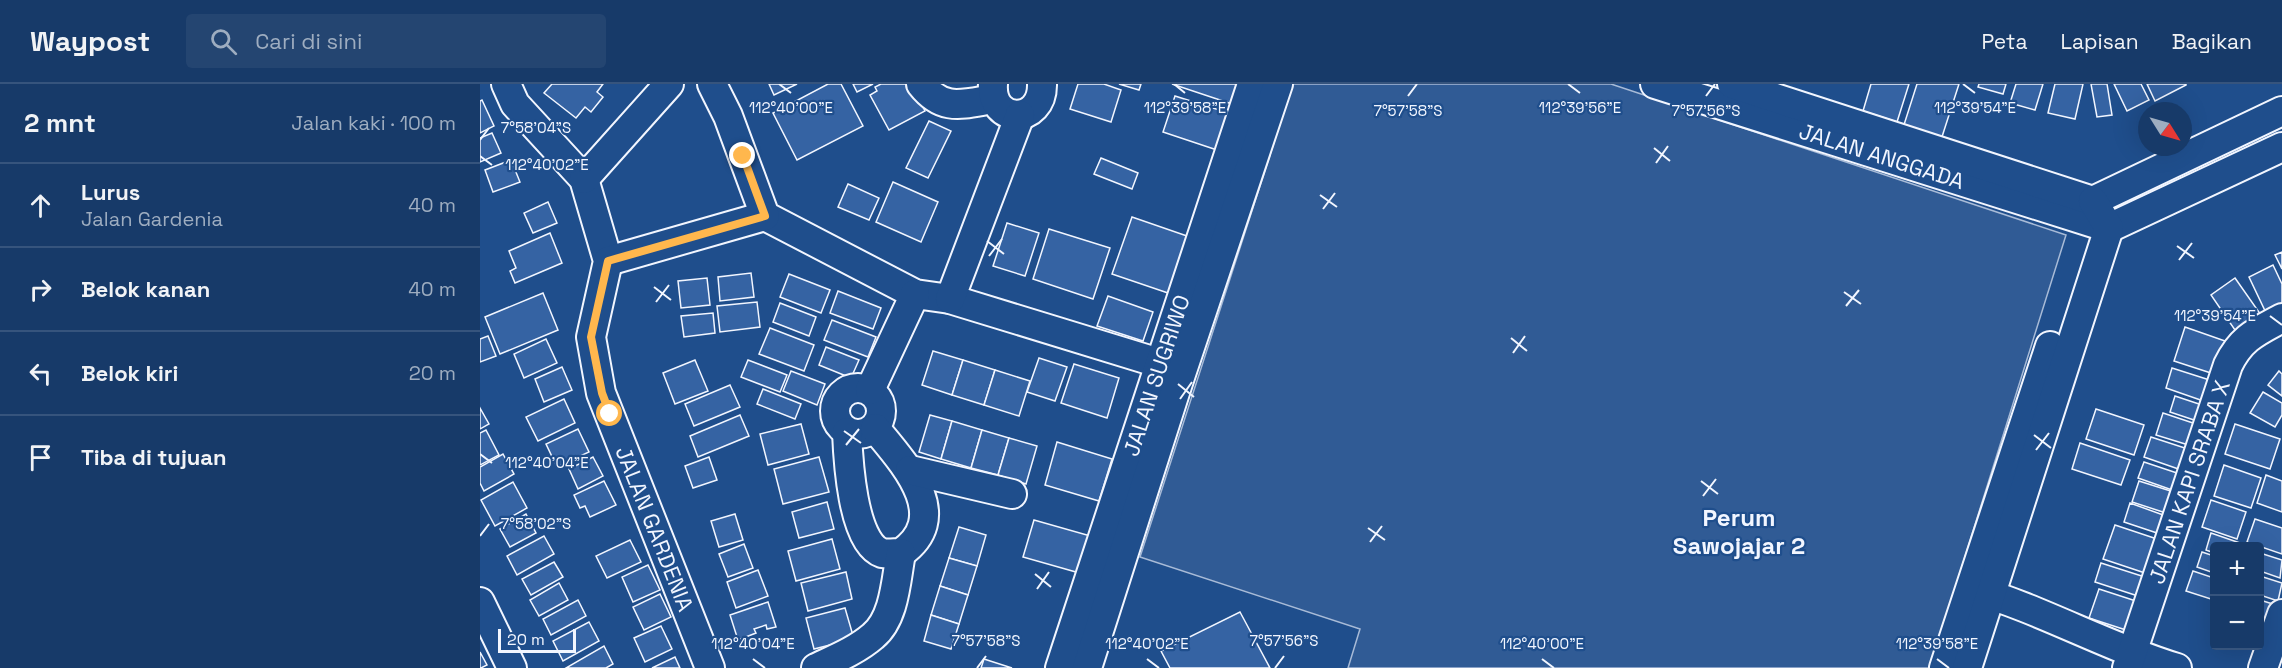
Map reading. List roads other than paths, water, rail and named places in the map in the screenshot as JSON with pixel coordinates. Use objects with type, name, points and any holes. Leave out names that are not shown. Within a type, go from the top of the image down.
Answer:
[{"type":"street","points":[[506,84],[515,104],[584,180],[669,84]]},
{"type":"street","points":[[712,84],[728,116],[765,216],[915,294],[950,299],[1168,373]]},
{"type":"street","points":[[921,84],[940,103],[959,105],[993,92],[1000,109],[1009,114],[1020,115],[1033,110],[1042,99],[1042,84]]},
{"type":"street","name":"JALAN SUGRIWO","points":[[1087,668],[1168,373],[1252,84]]},
{"type":"street","name":"JALAN SUGRIWO","points":[[1060,668],[1168,373],[1278,84]]},
{"type":"street","name":"JALAN ANGGADA","points":[[1655,84],[2097,217]]},
{"type":"street","name":"JALAN ANGGADA","points":[[1732,84],[2097,217]]},
{"type":"street","points":[[1966,668],[1980,591],[2097,217],[2282,111]]},
{"type":"street","points":[[950,299],[1020,115]]},
{"type":"street","points":[[2097,217],[2282,147]]},
{"type":"street","name":"JALAN GARDENIA","points":[[584,180],[608,261],[591,337],[602,393],[710,668]]},
{"type":"street","points":[[608,261],[765,216]]},
{"type":"street","points":[[870,390],[915,294]]},
{"type":"street","name":"JALAN KAPI SRABA X","points":[[2129,661],[2236,347],[2254,333],[2282,318]]},
{"type":"street","points":[[901,553],[882,553],[872,545],[862,527],[848,475],[861,430],[882,415],[880,401],[870,390],[850,389],[836,404],[839,424],[861,430],[910,470],[1012,494]]},
{"type":"street","points":[[816,668],[874,636],[888,614],[901,553],[919,535],[924,521],[922,499],[910,470]]},
{"type":"street","points":[[1980,591],[2129,661],[2177,668]]},
{"type":"street","points":[[1944,668],[1980,591]]},
{"type":"street","points":[[480,602],[512,668]]},
{"type":"street","points":[[2263,668],[2282,614]]},
{"type":"district","name":"Perum Sawojajar 2","points":[[1739,531]]}]
